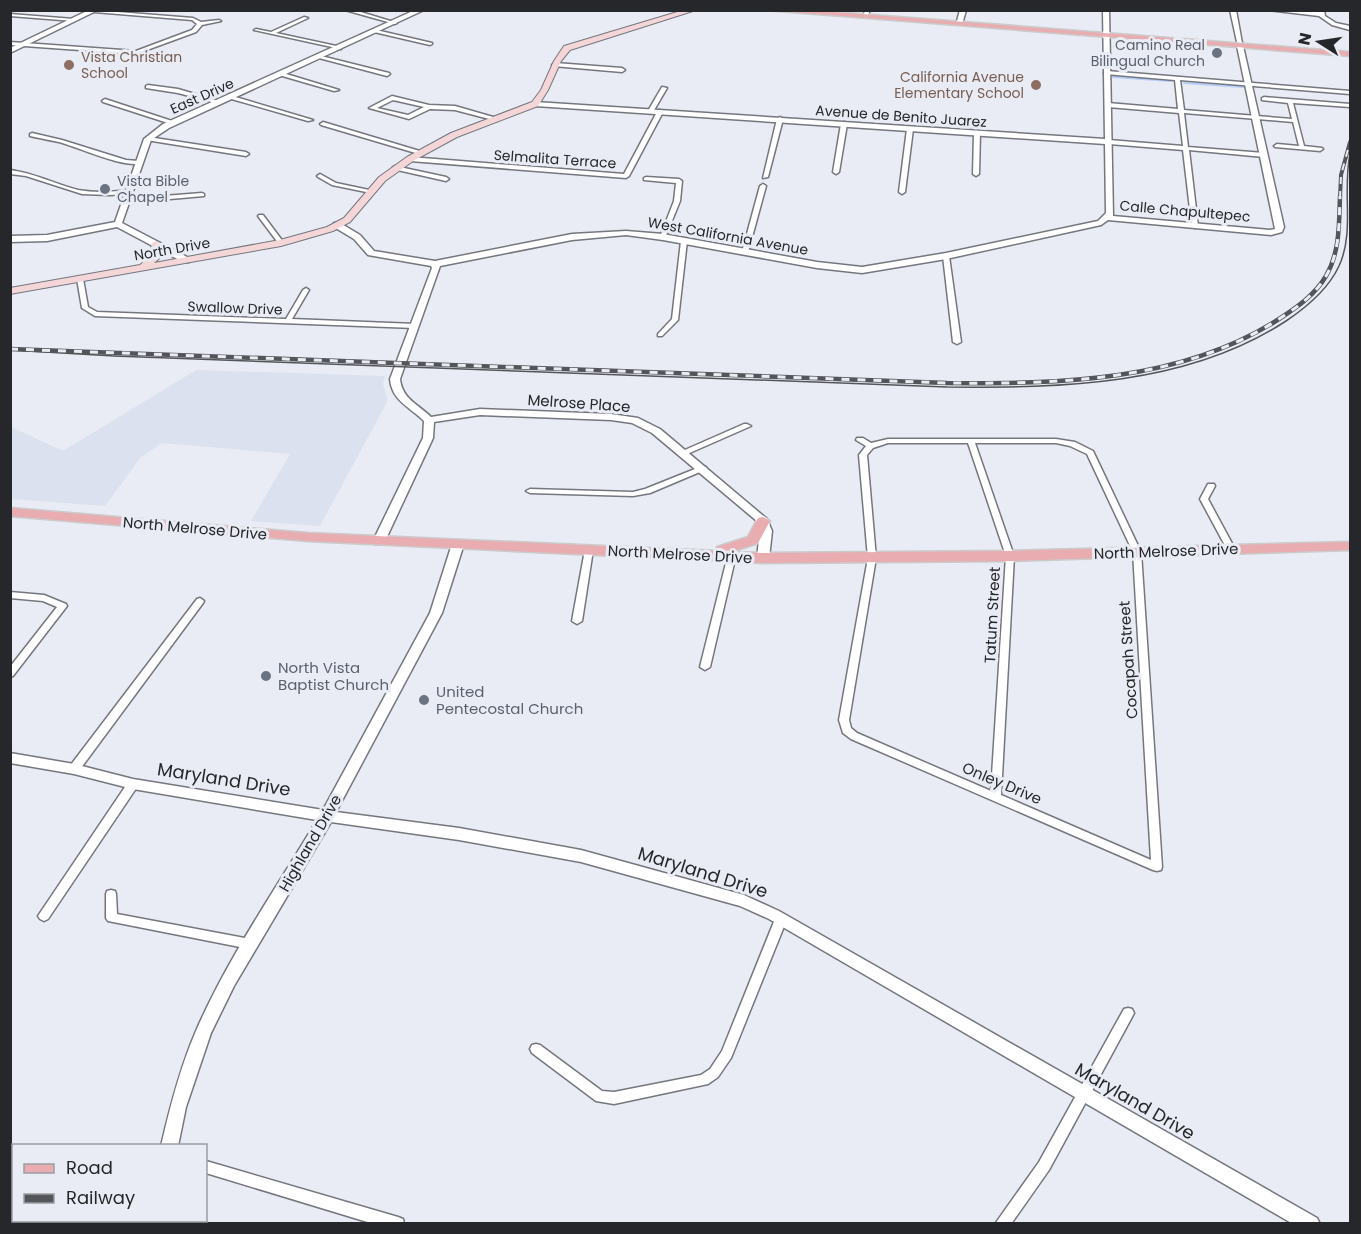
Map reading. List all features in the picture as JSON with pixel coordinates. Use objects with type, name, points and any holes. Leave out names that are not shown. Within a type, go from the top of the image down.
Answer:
[{"type":"main road","points":[[337,225],[356,212],[371,191],[396,168],[410,159],[454,135],[535,104],[544,94],[558,56],[567,48],[693,10]]},
{"type":"main road","points":[[770,10],[1350,52]]},
{"type":"main road","points":[[816,10],[867,12],[1107,34]]},
{"type":"main road","points":[[1000,28],[1043,27]]},
{"type":"main road","name":"North Drive","points":[[10,291],[280,243],[337,225]]},
{"type":"main road","points":[[133,270],[146,265],[158,255],[156,244]]},
{"type":"main road","name":"North Melrose Drive","points":[[10,512],[308,537],[763,558],[1010,556],[1350,546]]},
{"type":"main road","points":[[703,554],[732,548],[753,540],[763,521]]},
{"type":"street","points":[[347,10],[398,21]]},
{"type":"street","points":[[361,10],[398,21]]},
{"type":"street","name":"East Drive","points":[[148,139],[173,123],[421,10]]},
{"type":"street","points":[[960,21],[963,10]]},
{"type":"street","points":[[1106,10],[1108,218]]},
{"type":"street","points":[[1233,10],[1264,155]]},
{"type":"street","points":[[1270,10],[1321,12],[1329,21],[1350,28]]},
{"type":"street","points":[[10,51],[94,11],[193,19],[200,24]]},
{"type":"street","points":[[10,15],[74,20]]},
{"type":"street","points":[[272,33],[306,18]]},
{"type":"street","points":[[10,43],[136,53],[194,31],[200,24],[219,21]]},
{"type":"street","points":[[256,30],[339,48]]},
{"type":"street","points":[[376,31],[430,44]]},
{"type":"street","points":[[321,57],[387,74]]},
{"type":"street","points":[[555,64],[622,70]]},
{"type":"street","points":[[1107,73],[1350,92]]},
{"type":"street","points":[[281,74],[336,90]]},
{"type":"street","points":[[1177,78],[1195,226]]},
{"type":"street","points":[[148,87],[178,91],[219,102]]},
{"type":"street","points":[[656,112],[664,88]]},
{"type":"street","points":[[1318,89],[1323,104]]},
{"type":"street","points":[[230,97],[310,120]]},
{"type":"street","points":[[429,107],[409,117],[372,108],[393,98],[429,107],[455,108],[497,119]]},
{"type":"street","points":[[1264,99],[1350,106]]},
{"type":"street","points":[[105,101],[173,123]]},
{"type":"street","points":[[1290,101],[1302,148]]},
{"type":"street","name":"Avenue de Benito Juarez","points":[[535,104],[780,119],[1264,155]]},
{"type":"street","points":[[1108,105],[1295,121]]},
{"type":"street","name":"Selmalita Terrace","points":[[410,159],[626,176],[656,112]]},
{"type":"street","points":[[765,177],[780,119]]},
{"type":"street","points":[[323,124],[421,153]]},
{"type":"street","points":[[836,172],[844,124]]},
{"type":"street","points":[[902,192],[910,129]]},
{"type":"street","points":[[976,174],[977,133]]},
{"type":"street","points":[[32,135],[60,141],[125,162],[139,163]]},
{"type":"street","points":[[118,224],[148,139],[246,154]]},
{"type":"street","points":[[1277,146],[1320,149]]},
{"type":"street","name":"Calle Chapultepec","points":[[1108,218],[1271,233],[1279,230],[1264,155]]},
{"type":"street","points":[[396,168],[446,179]]},
{"type":"street","points":[[10,172],[30,175],[76,191],[95,194],[129,192]]},
{"type":"street","points":[[320,176],[334,184],[371,191]]},
{"type":"street","points":[[646,180],[680,181],[676,201],[663,237]]},
{"type":"street","points":[[746,252],[763,186]]},
{"type":"street","points":[[125,201],[202,195]]},
{"type":"street","points":[[261,216],[280,243]]},
{"type":"street","name":"West California Avenue","points":[[337,225],[357,237],[371,253],[435,264],[600,233],[663,237],[854,270],[876,269],[946,256],[1101,223],[1108,218]]},
{"type":"street","points":[[10,239],[47,238],[118,224],[186,260]]},
{"type":"street","points":[[660,335],[675,320],[684,241]]},
{"type":"street","points":[[946,256],[957,342]]},
{"type":"street","points":[[379,541],[428,438],[429,420],[401,398],[395,385],[395,379],[433,280],[435,264]]},
{"type":"street","name":"Swallow Drive","points":[[80,279],[85,308],[95,314],[416,326]]},
{"type":"street","points":[[288,321],[306,290]]},
{"type":"street","name":"Melrose Place","points":[[429,420],[480,412],[611,417],[634,420],[656,431],[763,521]]},
{"type":"street","points":[[682,453],[747,426]]},
{"type":"street","points":[[860,440],[871,446]]},
{"type":"street","points":[[872,558],[863,455],[865,450],[888,441],[971,442]]},
{"type":"street","name":"Cocapah Street","points":[[971,442],[1056,441],[1072,444],[1090,453],[1137,552],[1157,867]]},
{"type":"street","name":"Tatum Street","points":[[971,442],[1010,556],[996,796]]},
{"type":"street","points":[[530,491],[633,494],[647,491],[703,469]]},
{"type":"street","points":[[1212,486],[1204,500],[1231,549]]},
{"type":"street","points":[[763,521],[766,531],[763,558]]},
{"type":"street","name":"Highland Drive","points":[[169,1144],[178,1107],[203,1033],[228,981],[327,816],[436,613],[458,544]]},
{"type":"street","points":[[578,621],[589,550]]},
{"type":"street","points":[[705,667],[732,555]]},
{"type":"street","name":"Onley Drive","points":[[872,558],[844,720],[846,730],[854,736],[1157,867]]},
{"type":"street","points":[[10,596],[44,597],[63,606],[10,674]]},
{"type":"street","points":[[74,769],[200,601]]},
{"type":"street","name":"Maryland Drive","points":[[10,758],[74,769],[133,784],[327,816],[459,834],[581,856],[744,901],[781,919],[1311,1224]]},
{"type":"street","points":[[44,916],[133,784]]},
{"type":"street","points":[[111,894],[112,918],[250,944]]},
{"type":"street","points":[[536,1049],[600,1097],[614,1098],[704,1080],[714,1073],[727,1054],[781,919]]},
{"type":"street","points":[[1001,1224],[1044,1166],[1128,1013]]},
{"type":"street","points":[[207,1167],[398,1224]]},
{"type":"shaded area","points":[[196,370],[385,376],[383,384],[387,402],[320,526],[251,521],[290,454],[162,443],[141,457],[105,506],[11,499],[11,427],[63,451]]},
{"type":"waterway","points":[[1113,77],[1171,81]]},
{"type":"waterway","points":[[1184,83],[1243,87]]},
{"type":"tram line","points":[[10,350],[114,356],[947,387],[1078,384],[1122,379],[1165,371],[1207,359],[1248,343],[1286,321],[1316,297],[1329,283],[1344,253],[1350,154]]},
{"type":"railway","points":[[1340,198],[1341,175],[1350,142]]},
{"type":"railway","points":[[10,349],[947,383],[1075,380],[1118,375],[1202,356],[1241,340],[1292,310],[1322,283],[1331,267],[1338,238],[1340,196]]},
{"type":"place","name":"Camino Real Bilingual Church","points":[[1217,53]]},
{"type":"place","name":"Vista Christian School","points":[[69,65]]},
{"type":"place","name":"California Avenue Elementary School","points":[[1036,85]]},
{"type":"place","name":"Vista Bible Chapel","points":[[105,189]]},
{"type":"place","name":"North Vista Baptist Church","points":[[266,676]]},
{"type":"place","name":"United Pentecostal Church","points":[[424,700]]}]
